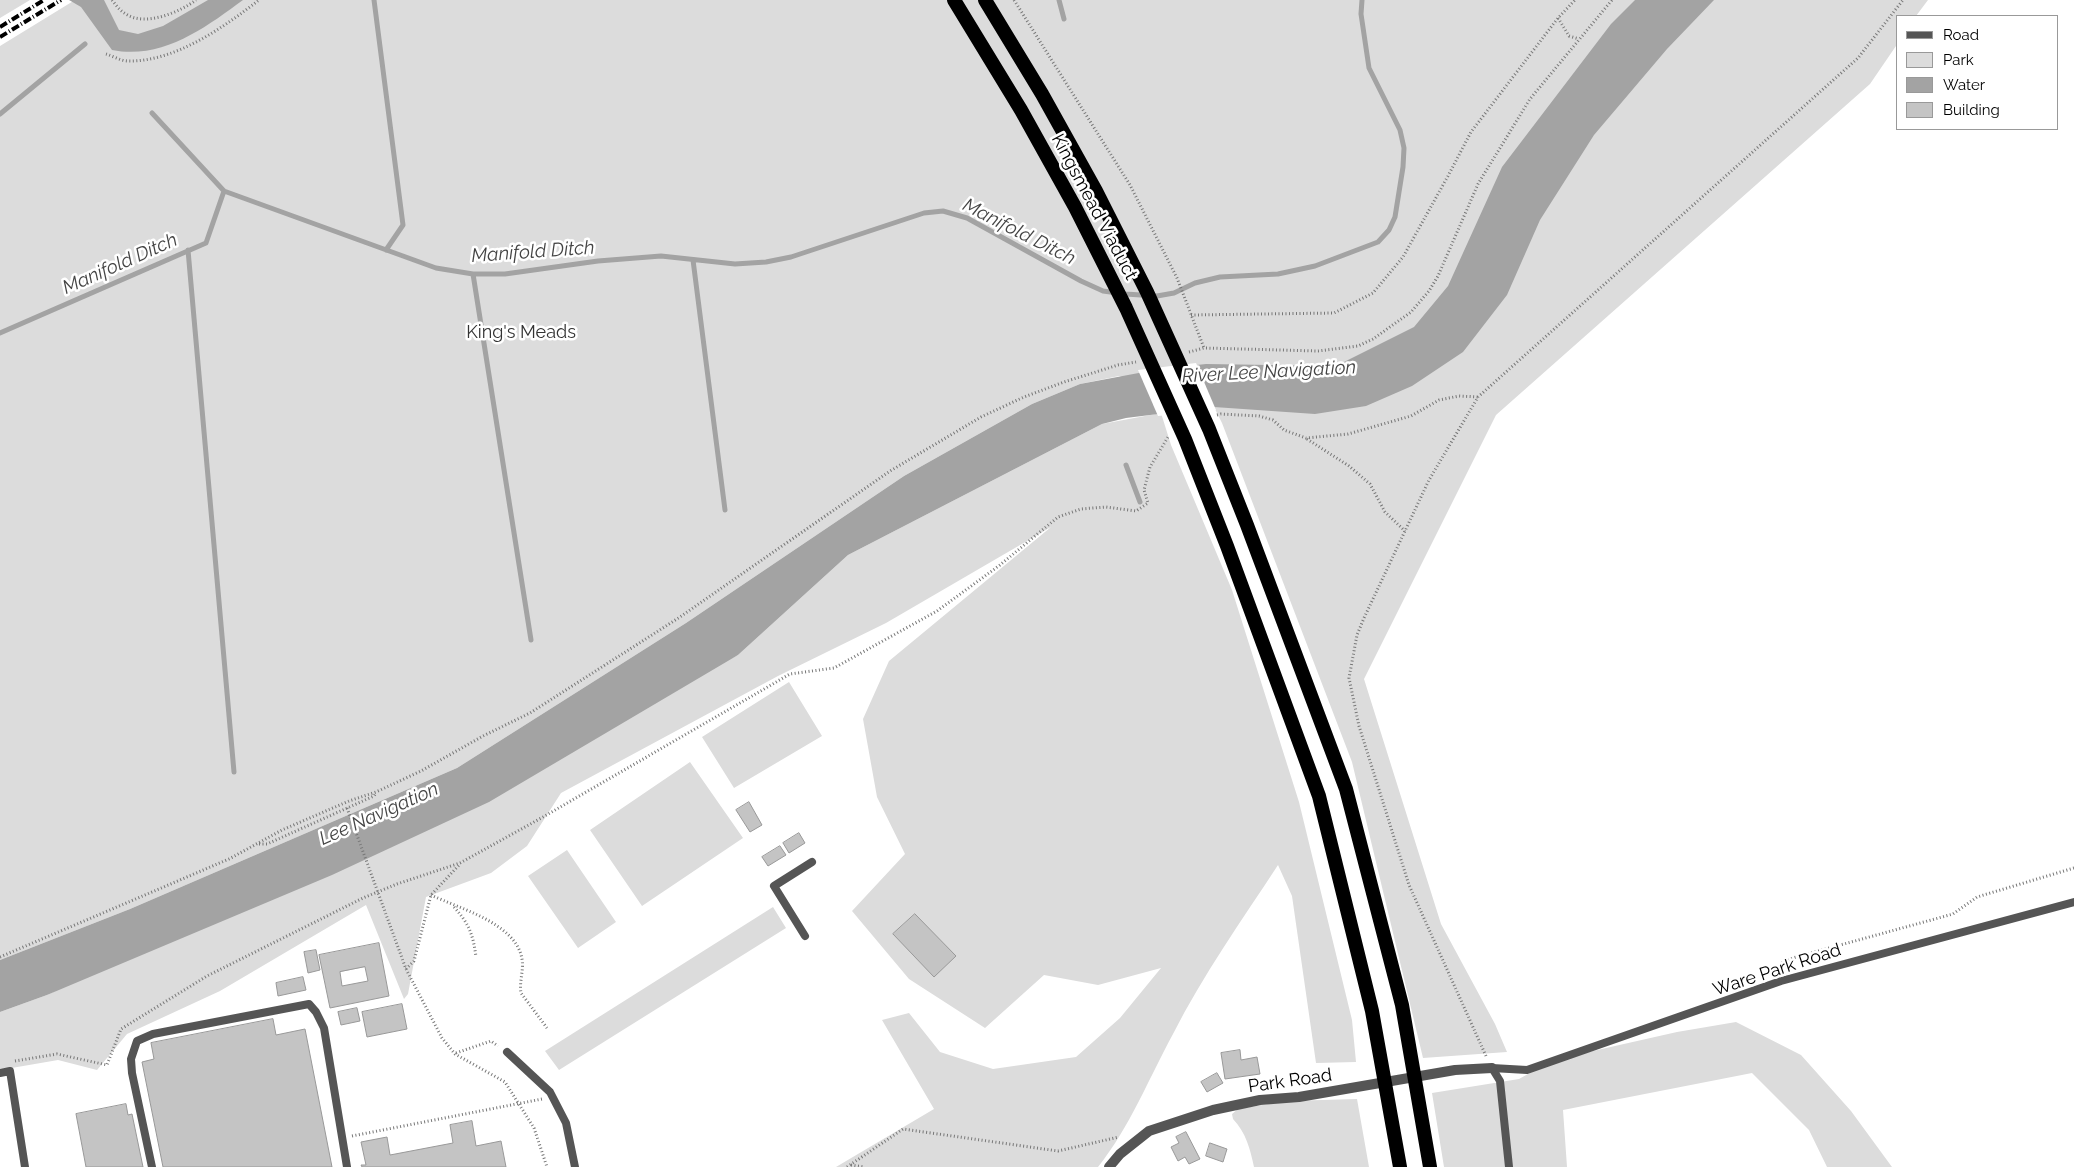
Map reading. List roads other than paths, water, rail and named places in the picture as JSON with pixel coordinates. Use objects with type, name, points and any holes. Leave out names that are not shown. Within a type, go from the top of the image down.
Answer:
[{"type":"highway","name":"Kingsmead Viaduct","points":[[954,0],[1021,110],[1075,207],[1126,308],[1231,555],[1319,796],[1372,1011],[1400,1167]]},
{"type":"highway","name":"Kingsmead Viaduct","points":[[984,0],[1042,94],[1096,191],[1211,423],[1250,534],[1346,789],[1402,1005],[1430,1167]]},
{"type":"street","name":"Park Road","points":[[1109,1167],[1120,1154],[1149,1131],[1180,1119],[1260,1100],[1299,1097],[1455,1070],[1492,1068]]},
{"type":"lane","points":[[805,936],[774,886],[812,862]]},
{"type":"lane","name":"Ware Park Road","points":[[1492,1068],[1527,1070],[1781,981],[2074,902]]},
{"type":"lane","points":[[152,1167],[130,1059],[137,1040],[153,1034],[308,1004],[316,1012],[324,1028],[347,1167]]},
{"type":"lane","points":[[507,1052],[550,1092],[566,1123],[575,1167]]},
{"type":"lane","points":[[1492,1068],[1500,1081],[1509,1167]]},
{"type":"lane","points":[[0,1073],[10,1071],[25,1167]]},
{"type":"water","points":[[69,0],[104,0],[119,30],[138,34],[163,26],[208,0],[243,0],[214,21],[182,39],[165,46],[130,52],[112,50],[81,7]]},
{"type":"water","points":[[1635,0],[1714,0],[1667,49],[1594,135],[1540,220],[1507,295],[1463,352],[1412,386],[1366,406],[1315,414],[1214,407],[1126,418],[1102,424],[848,555],[738,655],[489,802],[332,875],[47,995],[0,1012],[0,960],[130,909],[457,768],[686,623],[904,476],[1032,404],[1080,384],[1160,369],[1206,364],[1336,366],[1414,327],[1448,286],[1502,167],[1611,24]]},
{"type":"waterway","points":[[374,0],[403,225],[386,250]]},
{"type":"waterway","points":[[1059,0],[1064,19]]},
{"type":"waterway","name":"Manifold Ditch","points":[[0,333],[206,243],[224,191],[436,268],[473,274],[505,274],[598,261],[661,256],[735,264],[766,262],[791,257],[924,213],[943,211],[967,218],[1081,281],[1103,291],[1157,296],[1174,293],[1195,283],[1220,277],[1278,274],[1315,266],[1378,242],[1389,230],[1395,217],[1404,148],[1400,130],[1369,68],[1361,14],[1362,0]]},
{"type":"waterway","points":[[0,114],[85,44]]},
{"type":"waterway","points":[[152,113],[224,191]]},
{"type":"waterway","points":[[188,250],[234,772]]},
{"type":"waterway","points":[[693,260],[725,510]]},
{"type":"waterway","points":[[473,274],[531,640]]},
{"type":"waterway","points":[[1126,465],[1140,502]]},
{"type":"railway","points":[[0,27],[44,0]]},
{"type":"railway","points":[[0,37],[61,0]]},
{"type":"park label","name":"King's Meads","points":[[521,333]]},
{"type":"water label","name":"River Lee Navigation","points":[[1269,372]]},
{"type":"water label","name":"Lee Navigation","points":[[379,814]]}]
